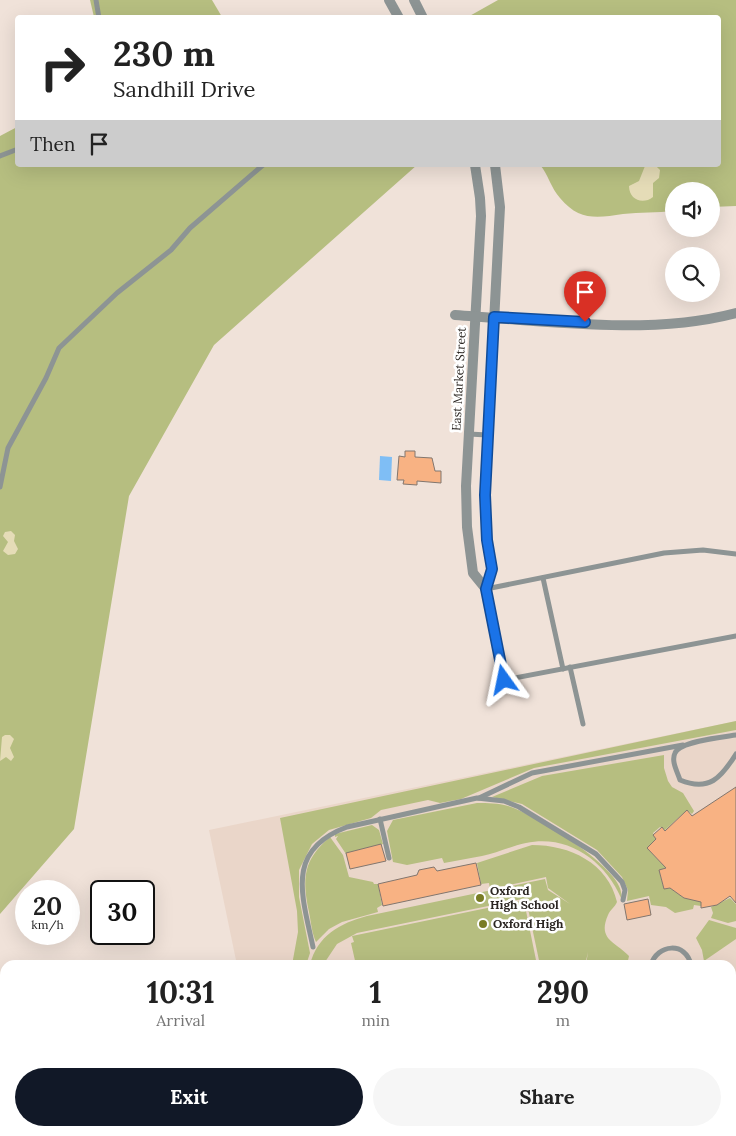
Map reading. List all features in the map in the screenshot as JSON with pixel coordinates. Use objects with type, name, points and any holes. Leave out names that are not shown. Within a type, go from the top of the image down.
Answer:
[{"type":"street","points":[[389,0],[396,15]]},
{"type":"street","points":[[414,0],[422,15]]},
{"type":"street","name":"East Market Street","points":[[475,167],[481,207],[465,504],[472,573],[486,589]]},
{"type":"street","name":"East Market Street","points":[[495,167],[500,207],[485,517],[492,569],[486,589],[504,680]]},
{"type":"street","points":[[455,315],[659,325],[697,322],[736,314]]},
{"type":"lane","points":[[96,0],[98,15]]},
{"type":"lane","points":[[0,156],[15,150]]},
{"type":"lane","points":[[0,487],[8,448],[60,348],[117,292],[171,250],[190,228],[261,167]]},
{"type":"lane","points":[[469,434],[488,435]]},
{"type":"lane","points":[[486,589],[674,552],[703,550],[736,554]]},
{"type":"lane","points":[[543,578],[563,669]]},
{"type":"lane","name":"East Market Street","points":[[504,680],[736,636]]},
{"type":"lane","points":[[570,667],[583,724]]},
{"type":"lane","points":[[313,947],[302,892],[301,874],[307,857],[319,842],[332,832],[380,819],[477,798],[532,773],[736,735]]},
{"type":"lane","points":[[683,745],[675,752],[674,762],[680,780],[693,785],[711,783],[726,770],[736,754]]},
{"type":"lane","points":[[477,798],[504,801],[519,807],[596,854],[622,882],[625,890],[623,900]]},
{"type":"lane","points":[[380,819],[389,858]]},
{"type":"lane","points":[[654,960],[657,953],[669,948],[682,951],[689,960]]},
{"type":"shaded area","name":"Oxford High School","points":[[736,721],[736,960],[236,960],[209,830]]},
{"type":"green space","points":[[90,0],[212,0],[221,15],[94,15]]},
{"type":"green space","points":[[498,0],[736,0],[736,206],[720,207],[720,182],[665,182],[665,211],[597,217],[581,214],[567,205],[557,194],[541,167],[721,167],[721,15],[471,15]]},
{"type":"green space","points":[[15,128],[15,167],[415,167],[214,345],[129,496],[74,829],[30,880],[15,880],[15,897],[0,914],[0,136]]},
{"type":"green space","points":[[736,721],[736,730],[534,768],[461,799],[440,803],[428,800],[381,810],[371,818],[329,830],[312,844],[299,870],[299,897],[310,953],[308,960],[293,960],[298,932],[297,911],[280,818]]},
{"type":"green space","points":[[664,755],[664,768],[668,781],[672,787],[683,793],[694,811],[692,814],[687,810],[665,830],[660,827],[653,833],[656,839],[647,848],[666,868],[659,870],[664,889],[670,888],[684,898],[701,901],[701,906],[694,905],[693,909],[675,913],[666,907],[651,905],[649,896],[627,901],[628,890],[622,877],[597,850],[522,804],[492,797],[542,776]]},
{"type":"green space","points":[[477,803],[508,806],[537,820],[576,844],[610,873],[619,887],[621,898],[614,885],[595,862],[583,853],[556,843],[541,841],[526,843],[488,855],[444,863],[442,858],[407,865],[393,862],[387,831],[393,820]]},
{"type":"green space","points":[[372,825],[379,830],[383,844],[346,854],[336,839],[338,836],[335,837],[335,834]]},
{"type":"green space","points":[[330,837],[343,855],[349,877],[378,884],[382,905],[377,908],[378,912],[342,922],[329,929],[316,942],[307,900],[305,879],[314,854]]},
{"type":"green space","points":[[532,845],[560,848],[585,859],[596,867],[612,888],[617,902],[605,923],[606,935],[629,956],[628,960],[587,960],[588,952],[586,960],[539,960],[526,899],[522,899],[357,933],[337,944],[326,960],[312,960],[318,946],[331,932],[367,916],[545,879],[548,890],[570,904],[548,888],[546,877],[490,889],[489,883],[481,884],[477,863]]},
{"type":"green space","points":[[730,898],[736,904],[736,921],[728,923],[711,918],[713,913],[711,907]]},
{"type":"green space","name":"Oxford High","points":[[521,901],[522,906],[525,906],[536,960],[355,960],[351,943],[354,942],[352,936]]},
{"type":"green space","points":[[709,920],[736,928],[736,939],[705,960],[704,960],[702,950],[696,938]]},
{"type":"sand","points":[[645,167],[657,167],[660,170],[659,178],[653,183],[653,197],[645,201],[637,200],[631,195],[629,186],[639,181]]},
{"type":"sand","points":[[11,531],[15,535],[14,541],[18,549],[15,554],[8,555],[3,551],[8,542],[3,536],[5,532]]},
{"type":"sand","points":[[10,735],[14,739],[10,748],[14,757],[11,761],[6,757],[0,761],[2,737]]},
{"type":"water","points":[[380,456],[392,457],[391,481],[379,480]]},
{"type":"building","points":[[405,451],[415,451],[415,457],[432,458],[435,471],[441,471],[441,483],[417,481],[417,485],[403,484],[404,480],[397,480],[399,456],[405,457]]},
{"type":"building","points":[[736,787],[736,903],[730,896],[717,905],[701,908],[701,902],[684,898],[670,888],[664,889],[659,870],[666,868],[647,848],[656,839],[653,835],[662,827],[665,831],[687,810],[692,816]]},
{"type":"building","points":[[381,844],[386,861],[350,869],[346,853]]},
{"type":"building","points":[[476,863],[481,885],[383,906],[378,884],[417,875],[419,870],[434,867],[437,871]]},
{"type":"building","points":[[648,899],[651,915],[627,920],[624,904]]},
{"type":"place","name":"Oxford High School","points":[[480,898]]},
{"type":"place","name":"Oxford High","points":[[483,924]]},
{"type":"route","points":[[504,680],[486,589],[492,569],[487,540],[485,495],[494,317],[585,322]]}]
